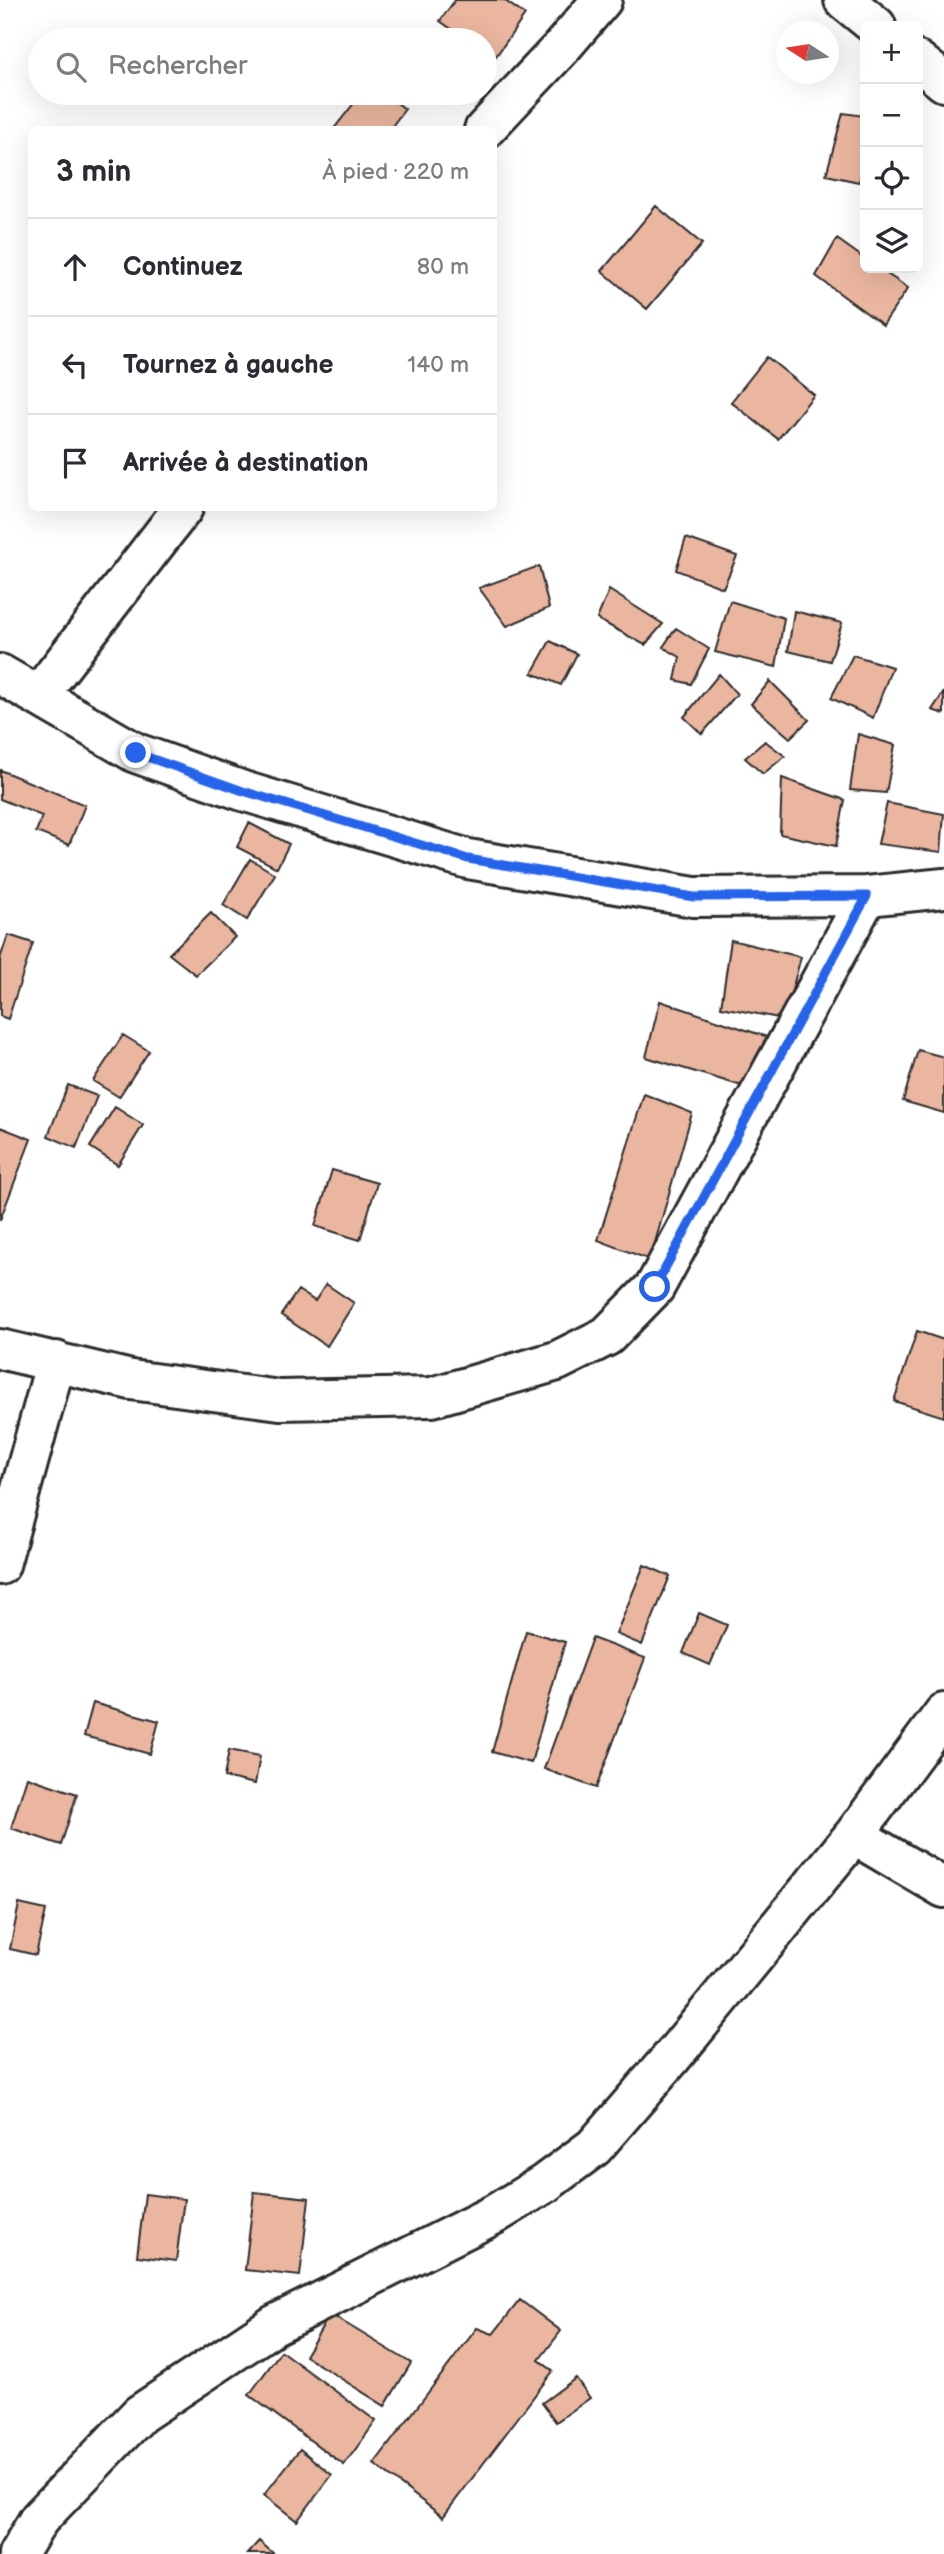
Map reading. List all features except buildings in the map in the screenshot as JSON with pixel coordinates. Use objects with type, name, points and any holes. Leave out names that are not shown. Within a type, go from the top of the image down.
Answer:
[{"type":"street","points":[[489,126],[602,0]]},
{"type":"street","points":[[844,0],[870,21]]},
{"type":"street","points":[[923,65],[944,82]]},
{"type":"street","points":[[38,696],[181,511]]},
{"type":"street","points":[[0,674],[136,753],[243,791],[468,859],[694,897],[867,896],[944,888]]},
{"type":"street","points":[[0,1349],[131,1380],[280,1400],[432,1397],[557,1361],[607,1336],[655,1287],[867,896]]},
{"type":"street","points":[[0,1565],[56,1361]]},
{"type":"street","points":[[18,2554],[39,2519],[140,2414],[274,2325],[495,2214],[544,2184],[594,2147],[672,2057],[854,1835],[944,1713]]},
{"type":"street","points":[[854,1835],[944,1888]]},
{"type":"route","points":[[136,753],[243,791],[468,859],[694,897],[867,896],[655,1287]]}]
